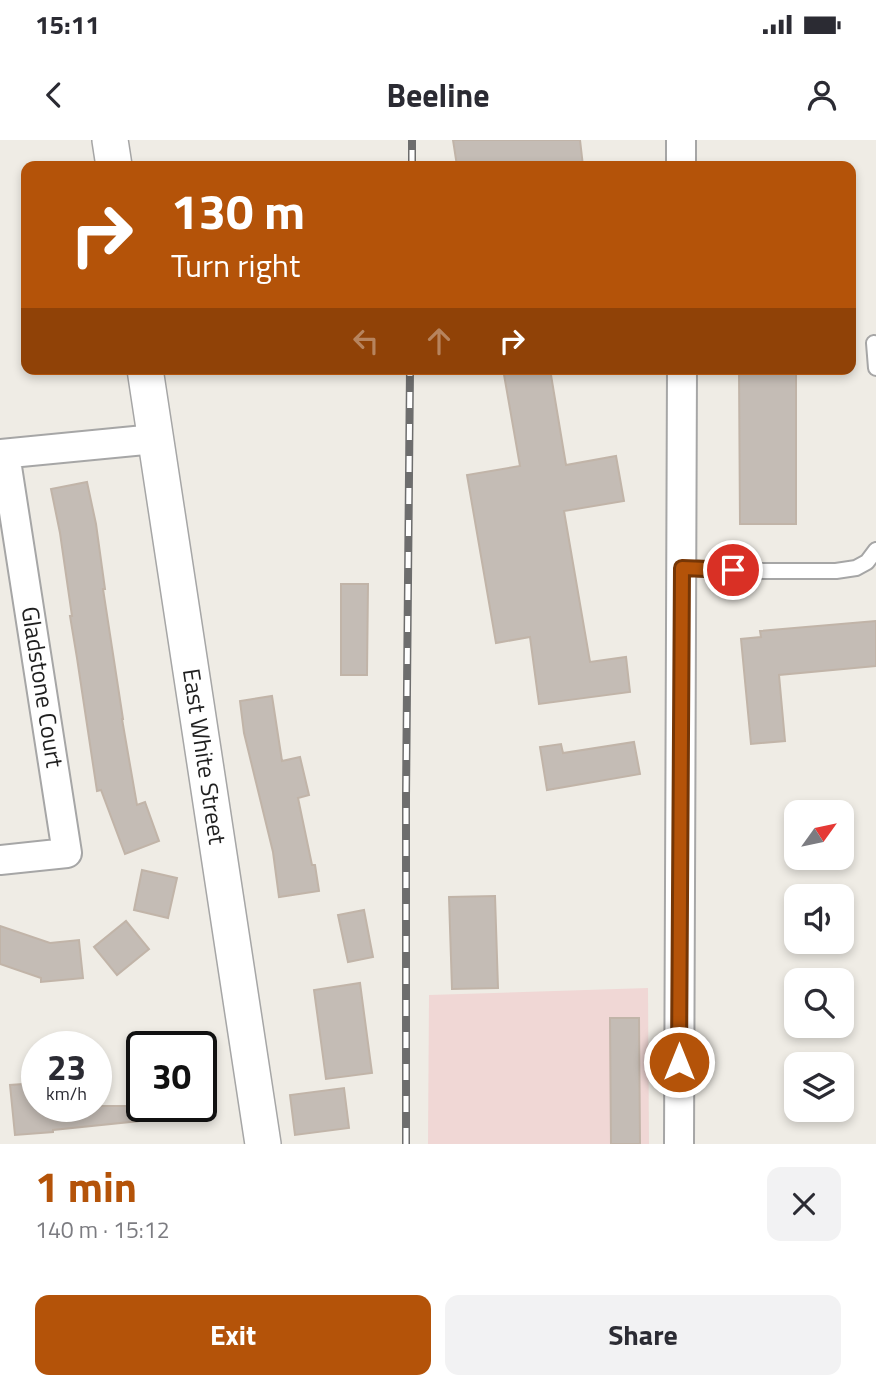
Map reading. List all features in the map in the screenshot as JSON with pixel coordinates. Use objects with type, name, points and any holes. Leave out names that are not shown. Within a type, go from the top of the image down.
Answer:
[{"type":"street","points":[[110,140],[113,161]]},
{"type":"street","points":[[681,140],[681,161]]},
{"type":"street","name":"East White Street","points":[[146,375],[262,1144]]},
{"type":"street","points":[[679,1144],[682,375]]},
{"type":"street","points":[[3,454],[155,439]]},
{"type":"street","name":"Gladstone Court","points":[[0,860],[67,853],[3,454]]},
{"type":"lane","points":[[874,343],[876,368]]},
{"type":"lane","points":[[682,568],[836,571],[856,568],[867,562],[876,550]]},
{"type":"shaded area","points":[[648,988],[649,1144],[428,1144],[429,995]]},
{"type":"building","points":[[453,140],[580,140],[582,161],[456,161]]},
{"type":"building","points":[[504,375],[551,375],[566,465],[616,456],[624,501],[564,511],[590,662],[626,657],[630,692],[539,704],[530,637],[496,643],[467,475],[520,466]]},
{"type":"building","points":[[739,375],[796,375],[796,524],[740,524]]},
{"type":"building","points":[[87,482],[96,524],[103,589],[137,805],[145,802],[159,841],[125,854],[101,790],[97,791],[60,533],[51,489]]},
{"type":"building","points":[[341,584],[368,584],[367,675],[341,675]]},
{"type":"building","points":[[876,621],[876,666],[779,675],[785,741],[751,744],[741,639],[761,637],[760,631]]},
{"type":"building","points":[[272,696],[282,761],[300,757],[309,795],[298,798],[319,891],[279,897],[273,852],[244,733],[240,701]]},
{"type":"building","points":[[634,742],[640,774],[547,790],[540,747],[561,744],[563,753]]},
{"type":"building","points":[[142,870],[177,878],[168,918],[134,910]]},
{"type":"building","points":[[495,896],[498,988],[452,989],[449,897]]},
{"type":"building","points":[[364,910],[373,957],[348,962],[338,915]]},
{"type":"building","points":[[126,921],[149,949],[117,975],[94,947]]},
{"type":"building","points":[[0,926],[50,943],[79,940],[83,978],[41,982],[41,978],[0,964]]},
{"type":"building","points":[[360,983],[372,1073],[326,1079],[314,990]]},
{"type":"building","points":[[610,1018],[639,1018],[640,1144],[611,1144]]},
{"type":"building","points":[[21,1084],[21,1122],[112,1122],[112,1106],[126,1106],[126,1122],[130,1122],[15,1135],[10,1085]]},
{"type":"building","points":[[344,1088],[349,1128],[295,1135],[290,1095]]},
{"type":"railway","points":[[412,140],[412,161]]},
{"type":"railway","points":[[406,1144],[410,375]]},
{"type":"route","points":[[679,1062],[682,568],[733,570]]}]
